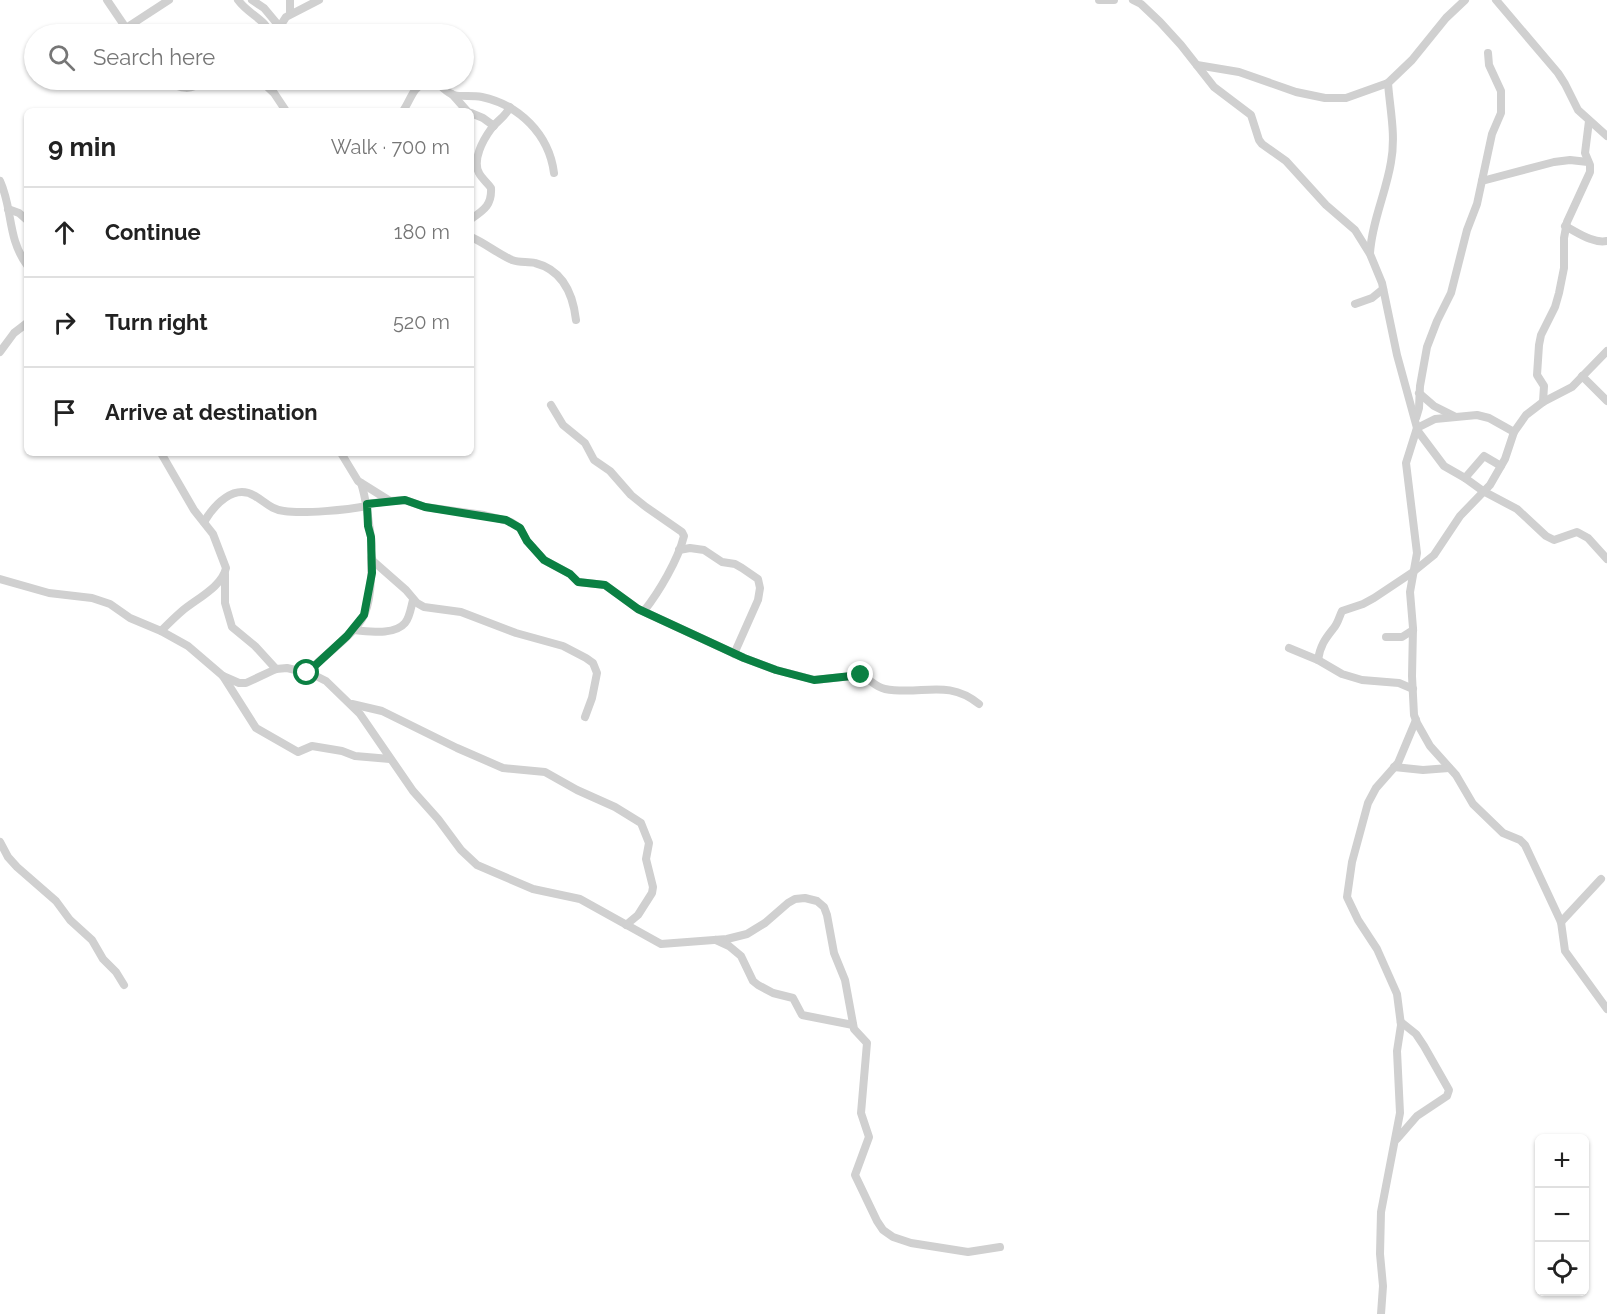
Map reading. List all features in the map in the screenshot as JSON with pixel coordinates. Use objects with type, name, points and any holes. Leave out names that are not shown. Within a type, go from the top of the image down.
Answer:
[{"type":"street","points":[[107,0],[123,24]]},
{"type":"street","points":[[137,24],[169,0]]},
{"type":"street","points":[[238,0],[245,10],[264,24]]},
{"type":"street","points":[[252,0],[264,8],[277,24]]},
{"type":"street","points":[[290,0],[290,14]]},
{"type":"street","points":[[281,24],[290,14],[319,0]]},
{"type":"street","points":[[1099,0],[1114,0]]},
{"type":"street","points":[[1133,0],[1141,4],[1160,22],[1214,87],[1251,115],[1262,144],[1286,161],[1326,205],[1355,230],[1370,254],[1383,289],[1396,355],[1416,426],[1444,466],[1517,509],[1546,536],[1554,540],[1577,531],[1588,538],[1607,559]]},
{"type":"street","points":[[1197,65],[1239,72],[1296,92],[1325,98],[1346,98],[1388,84],[1412,60],[1446,18],[1465,0]]},
{"type":"street","points":[[1496,0],[1558,74],[1578,110],[1607,136]]},
{"type":"street","points":[[1488,53],[1489,65],[1501,91],[1502,107],[1490,140],[1477,204],[1467,230],[1451,293],[1427,347],[1416,426],[1406,463],[1417,553],[1410,592],[1416,720],[1430,746],[1456,775],[1473,804],[1503,833],[1520,840],[1525,845],[1561,922],[1565,951],[1607,1009]]},
{"type":"street","points":[[1370,254],[1372,228],[1386,190],[1393,152],[1393,122],[1388,84]]},
{"type":"street","points":[[271,90],[284,108]]},
{"type":"street","points":[[405,108],[415,90]]},
{"type":"street","points":[[446,90],[464,108]]},
{"type":"street","points":[[452,94],[480,96],[510,107],[536,129],[547,146],[554,173]]},
{"type":"street","points":[[474,217],[490,204],[491,188],[480,175],[476,164],[480,151],[494,126],[501,121],[510,107]]},
{"type":"street","points":[[474,114],[494,126]]},
{"type":"street","points":[[1543,402],[1544,386],[1537,375],[1540,335],[1555,307],[1559,293],[1565,226],[1590,172],[1585,153],[1589,121]]},
{"type":"street","points":[[1482,181],[1554,162],[1588,162]]},
{"type":"street","points":[[0,181],[8,209],[11,233],[24,261]]},
{"type":"street","points":[[8,209],[24,217]]},
{"type":"street","points":[[1565,226],[1600,243],[1607,241]]},
{"type":"street","points":[[474,239],[511,260],[542,265],[556,273],[566,286],[576,320]]},
{"type":"street","points":[[1355,304],[1372,298],[1383,289]]},
{"type":"street","points":[[0,352],[14,333],[24,325]]},
{"type":"street","points":[[1318,660],[1322,643],[1335,626],[1342,611],[1363,604],[1413,572],[1438,551],[1460,516],[1502,466],[1514,432],[1526,415],[1543,402],[1572,387],[1607,351]]},
{"type":"street","points":[[1581,376],[1607,401]]},
{"type":"street","points":[[1419,393],[1434,406],[1459,417]]},
{"type":"street","points":[[551,405],[562,425],[585,443],[594,460],[610,471],[646,507],[678,527],[684,536],[680,550],[644,611]]},
{"type":"street","points":[[1416,426],[1435,419],[1484,416],[1514,432]]},
{"type":"street","points":[[162,456],[217,542],[225,563],[225,603],[232,627],[255,646],[276,669]]},
{"type":"street","points":[[343,456],[353,475],[361,483],[390,501]]},
{"type":"street","points":[[1465,478],[1484,456],[1502,466]]},
{"type":"street","points":[[307,673],[353,630],[362,620],[366,609],[372,573],[371,537],[367,505],[361,483]]},
{"type":"street","points":[[204,522],[232,492],[239,491],[254,495],[276,510],[298,513],[405,500],[425,507],[484,515],[511,522],[520,528],[527,541],[551,565],[570,574],[578,582],[608,587],[632,605],[734,654],[804,678],[827,680],[861,675],[884,689],[914,691],[942,688],[967,695],[979,704]]},
{"type":"street","points":[[680,550],[690,548],[704,550],[722,562],[735,564],[758,579],[760,588],[758,600],[734,654]]},
{"type":"street","points":[[371,558],[406,590],[413,600],[424,607],[461,612],[516,633],[563,646],[593,663],[597,673],[585,717]]},
{"type":"street","points":[[161,631],[225,574]]},
{"type":"street","points":[[0,579],[49,593],[92,598],[110,604],[130,618],[188,646],[223,676],[252,725],[295,751],[302,752],[314,746],[355,756],[390,759]]},
{"type":"street","points":[[353,630],[382,632],[401,626],[407,620],[413,600]]},
{"type":"street","points":[[1386,637],[1406,636],[1413,630]]},
{"type":"street","points":[[1289,648],[1318,660],[1342,674],[1362,680],[1400,684],[1413,689]]},
{"type":"street","points":[[223,676],[246,683],[276,669],[287,668],[307,673],[332,685],[365,720],[390,759],[455,843],[477,865],[533,889],[579,899],[664,945],[747,934],[795,899],[805,898],[817,901],[827,915],[834,953],[845,980],[855,1031],[865,1040],[867,1046],[861,1113],[868,1137],[855,1175],[877,1221],[893,1237],[911,1243],[968,1252],[1000,1247]]},
{"type":"street","points":[[348,702],[359,707],[382,711],[503,768],[545,772],[576,790],[615,807],[641,824],[649,843],[646,859],[653,887],[652,893],[638,915],[626,925]]},
{"type":"street","points":[[1381,1314],[1383,1287],[1380,1254],[1381,1212],[1400,1113],[1397,1051],[1401,1022],[1397,994],[1377,949],[1358,920],[1347,897],[1352,862],[1368,803],[1376,788],[1398,763],[1416,720]]},
{"type":"street","points":[[1394,767],[1423,770],[1449,768]]},
{"type":"street","points":[[0,842],[8,857],[17,867],[56,901],[66,916],[92,940],[105,963],[116,972],[124,985]]},
{"type":"street","points":[[1561,922],[1601,879]]},
{"type":"street","points":[[715,939],[736,951],[753,981],[758,985],[773,993],[794,998],[802,1015],[853,1025]]},
{"type":"street","points":[[1396,1140],[1417,1116],[1447,1096],[1449,1090],[1416,1034],[1401,1022]]},
{"type":"route","points":[[307,673],[347,636],[364,615],[372,573],[372,543],[368,526],[367,504],[405,500],[425,507],[484,515],[516,524],[544,560],[570,574],[578,582],[605,585],[638,609],[744,658],[776,670],[814,680],[861,675]]}]
